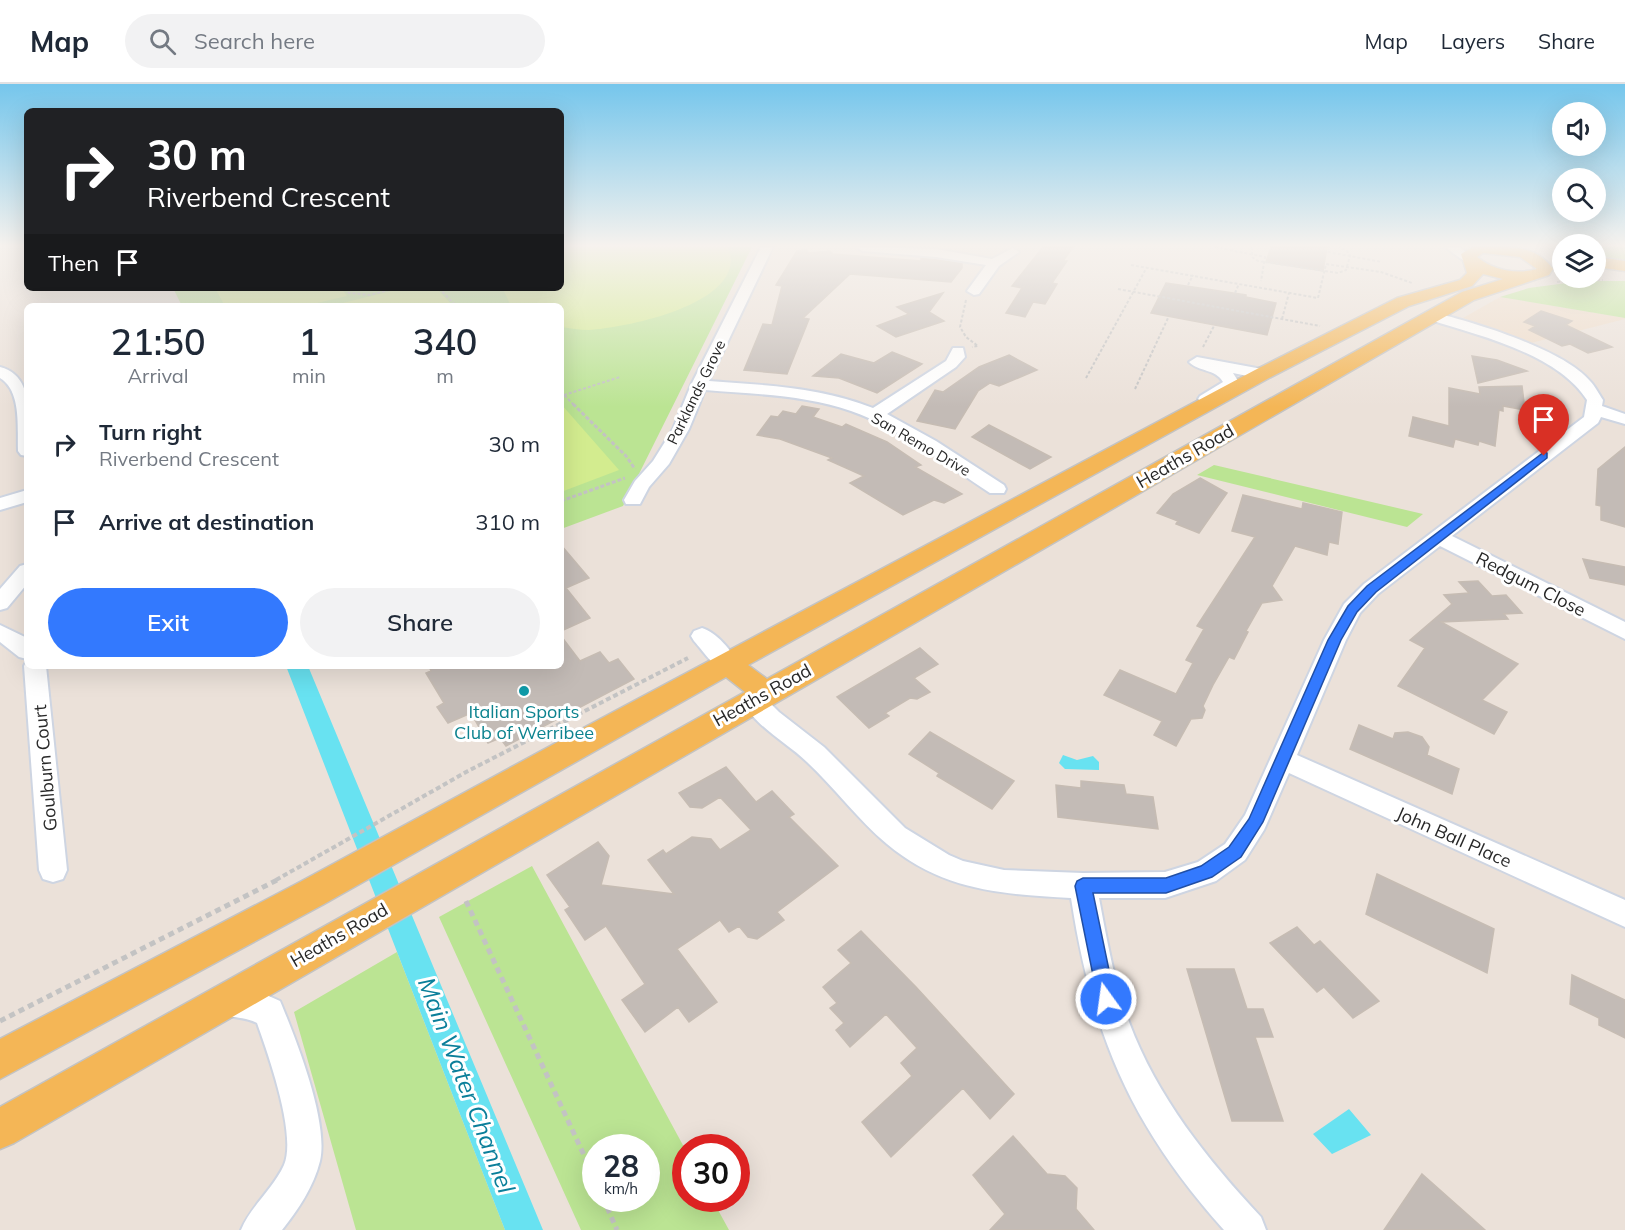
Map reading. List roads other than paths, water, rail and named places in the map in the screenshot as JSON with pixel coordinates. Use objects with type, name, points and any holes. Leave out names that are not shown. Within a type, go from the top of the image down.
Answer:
[{"type":"main road","name":"Heaths Road","points":[[0,1060],[312,893],[457,811],[1262,374],[1408,300]]},
{"type":"main road","name":"Heaths Road","points":[[0,1129],[1460,300]]},
{"type":"main road","points":[[728,664],[759,697]]},
{"type":"street","name":"Parklands Grove","points":[[633,500],[640,485],[660,464],[681,429],[699,385],[741,300]]},
{"type":"street","points":[[759,697],[771,719],[815,754],[896,836],[939,864],[961,873],[1004,882],[1083,886],[1166,885],[1185,880],[1222,862],[1235,852],[1249,832],[1335,640],[1352,609],[1371,589],[1592,418],[1597,410],[1596,401],[1590,389],[1577,376],[1557,363],[1529,350],[1432,316]]},
{"type":"street","points":[[874,415],[955,361],[958,351]]},
{"type":"street","points":[[1168,425],[1181,413],[1232,384],[1229,376],[1222,371],[1197,362],[1262,374]]},
{"type":"street","points":[[0,372],[11,376],[18,384],[24,429]]},
{"type":"street","name":"San Remo Drive","points":[[699,385],[788,392],[834,401],[874,415],[997,489]]},
{"type":"street","points":[[1597,410],[1625,419]]},
{"type":"street","points":[[0,504],[24,497]]},
{"type":"street","name":"Redgum Close","points":[[1438,537],[1625,631]]},
{"type":"street","points":[[0,603],[24,575]]},
{"type":"street","points":[[0,633],[15,640],[24,648]]},
{"type":"street","points":[[702,636],[728,664]]},
{"type":"street","name":"Goulburn Court","points":[[35,669],[53,870]]},
{"type":"street","name":"John Ball Place","points":[[1282,759],[1625,914]]},
{"type":"street","points":[[1083,886],[1101,983],[1120,1041],[1140,1086],[1161,1123],[1190,1164],[1248,1230]]},
{"type":"street","points":[[223,1001],[253,1004],[269,1012],[284,1051],[304,1136],[303,1158],[295,1181],[276,1210],[259,1230]]},
{"type":"water","name":"Main Water Channel","points":[[287,669],[309,669],[543,1230],[505,1230]]},
{"type":"water","points":[[1063,755],[1077,760],[1093,756],[1099,762],[1099,770],[1065,769],[1059,763]]},
{"type":"water","points":[[1349,1109],[1371,1135],[1332,1154],[1313,1134]]},
{"type":"place","name":"Italian Sports Club of Werribee","points":[[524,691]]}]
